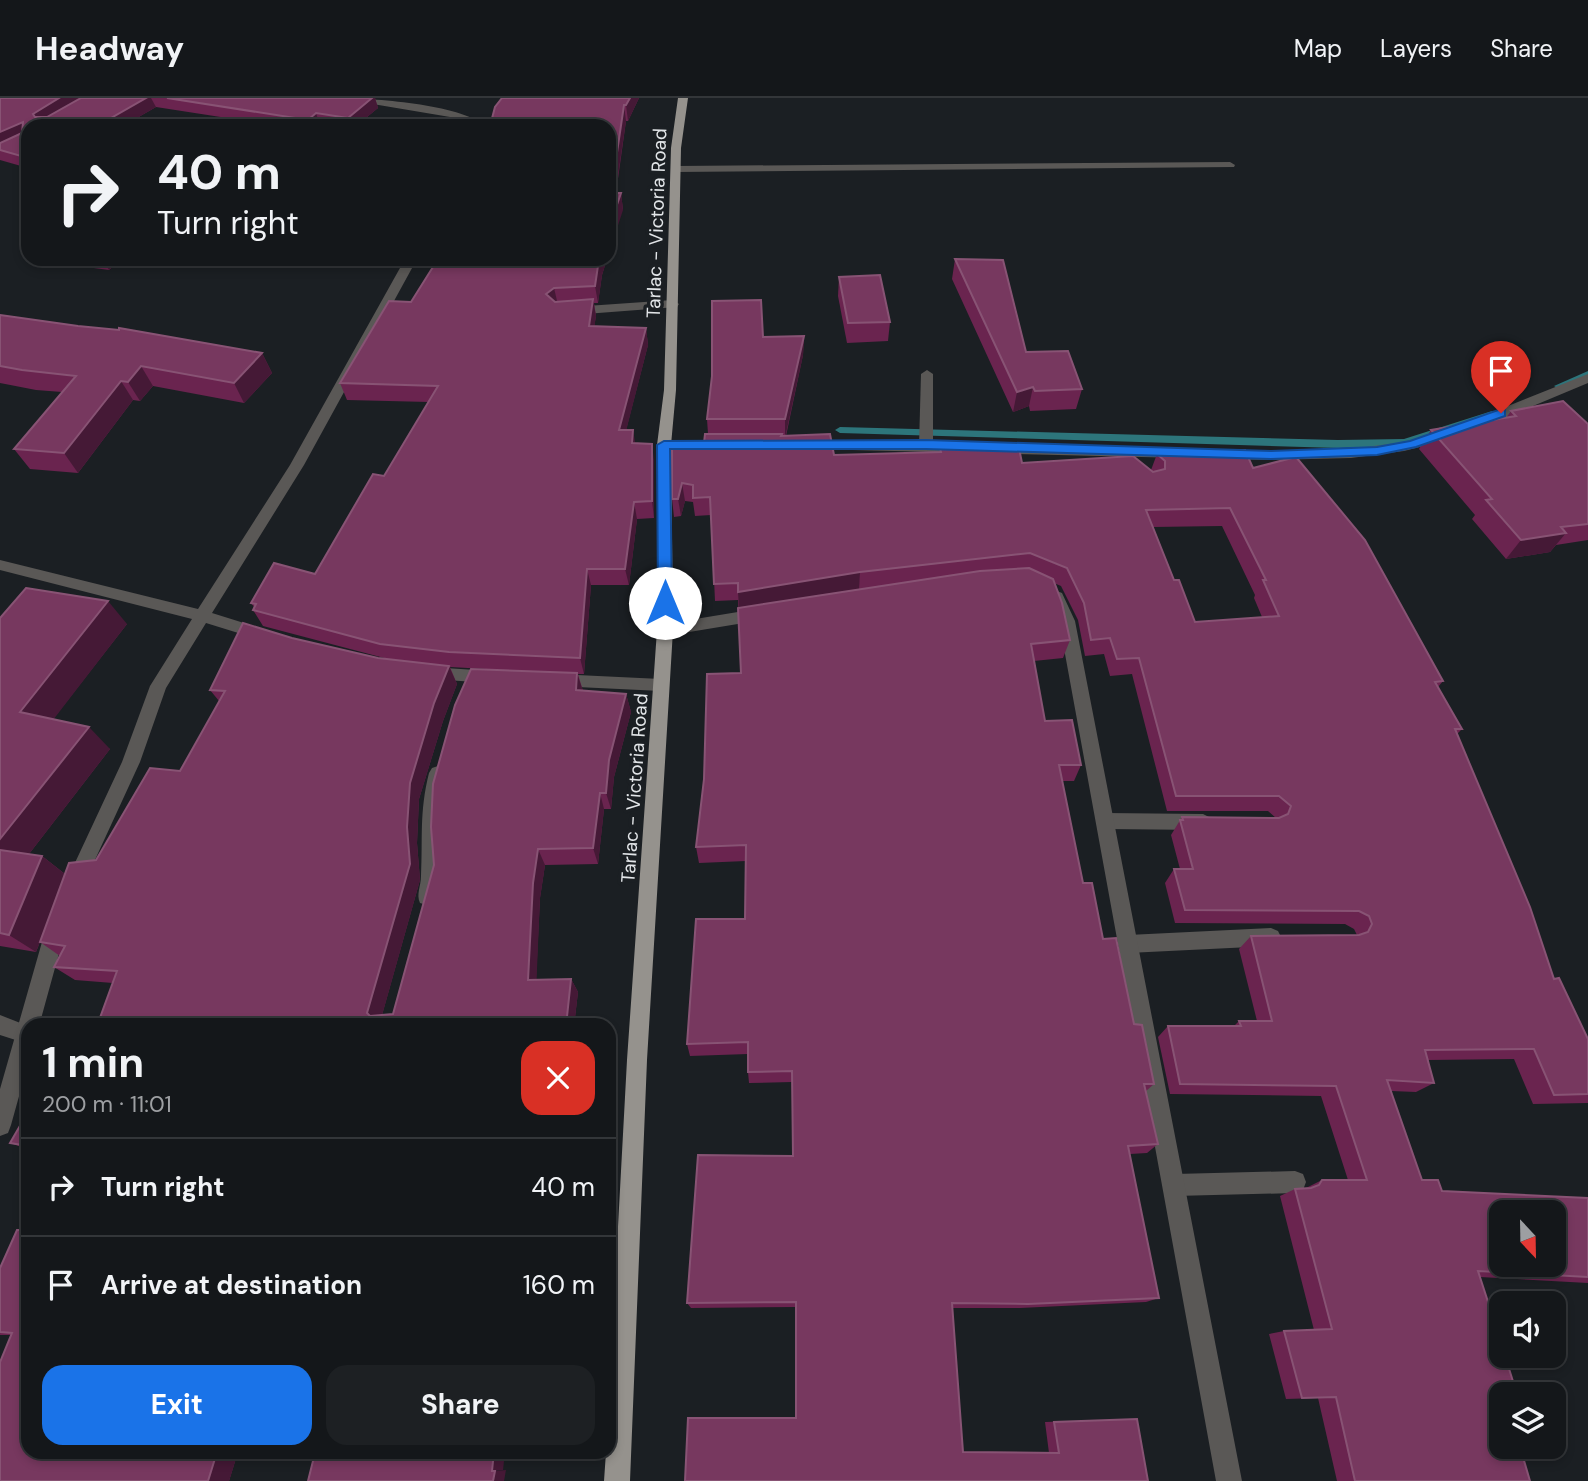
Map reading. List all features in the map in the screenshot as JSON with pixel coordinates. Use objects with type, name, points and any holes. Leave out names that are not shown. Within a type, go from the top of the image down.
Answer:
[{"type":"main road","name":"Tarlac - Victoria Road","points":[[617,1481],[637,1060],[665,630],[676,169],[683,98]]},
{"type":"street","points":[[342,98],[465,119]]},
{"type":"street","points":[[676,169],[1230,165]]},
{"type":"street","points":[[31,1018],[54,934],[131,762],[158,686],[297,465],[407,266]]},
{"type":"street","points":[[558,312],[673,304]]},
{"type":"street","points":[[926,444],[927,374]]},
{"type":"street","points":[[802,445],[926,444],[1124,457],[1377,451],[1412,444],[1462,428],[1588,378]]},
{"type":"street","points":[[0,565],[202,616],[279,640]]},
{"type":"street","points":[[1041,584],[1055,592],[1067,621],[1229,1481]]},
{"type":"street","points":[[665,630],[781,611]]},
{"type":"street","points":[[416,671],[469,683],[511,678]]},
{"type":"street","points":[[538,679],[661,685]]},
{"type":"street","points":[[422,915],[432,880],[429,843],[431,800],[443,755]]},
{"type":"street","points":[[1105,821],[1227,822]]},
{"type":"street","points":[[1128,944],[1293,936]]},
{"type":"street","points":[[0,1025],[21,1029]]},
{"type":"street","points":[[0,1125],[21,1054]]},
{"type":"street","points":[[1175,1185],[1295,1182]]},
{"type":"building","points":[[0,98],[59,98],[33,114],[35,117],[47,117],[81,98],[146,98],[109,119],[21,119],[21,123],[0,132]]},
{"type":"building","points":[[167,98],[372,98],[348,118],[316,113],[309,119]]},
{"type":"building","points":[[502,98],[630,98],[624,105],[616,159],[616,119],[492,119],[495,107]]},
{"type":"building","points":[[21,133],[21,156],[0,150],[0,143]]},
{"type":"building","points":[[616,193],[621,193],[616,208]]},
{"type":"building","points":[[955,259],[1003,260],[1026,352],[1068,351],[1082,389],[1035,391],[1033,387],[1017,392]]},
{"type":"building","points":[[434,266],[598,266],[595,286],[554,288],[546,294],[555,302],[593,299],[589,326],[646,328],[619,430],[633,430],[632,443],[652,444],[652,501],[634,502],[625,569],[587,569],[580,658],[449,652],[380,644],[253,610],[256,604],[251,603],[274,563],[315,574],[373,474],[384,476],[438,386],[340,383],[389,301],[411,302]]},
{"type":"building","points":[[880,275],[890,322],[848,323],[839,277]]},
{"type":"building","points":[[761,300],[763,337],[804,336],[785,419],[707,419],[712,376],[712,301]]},
{"type":"building","points":[[0,315],[78,326],[119,328],[262,353],[234,383],[141,366],[128,382],[121,381],[64,453],[14,449],[76,376],[0,366]]},
{"type":"building","points":[[1563,401],[1588,424],[1588,524],[1561,527],[1566,533],[1521,540],[1486,500],[1492,499],[1431,430],[1516,416],[1511,411]]},
{"type":"building","points":[[705,434],[830,434],[834,455],[941,452],[940,448],[1019,448],[1022,463],[1133,456],[1153,472],[1165,469],[1165,461],[1157,454],[1245,450],[1253,468],[1296,457],[1365,540],[1443,681],[1435,682],[1462,729],[1455,729],[1530,907],[1554,979],[1559,978],[1588,1039],[1588,1094],[1554,1095],[1534,1049],[1425,1050],[1434,1083],[1387,1080],[1422,1180],[1438,1180],[1442,1191],[1588,1198],[1588,1277],[1566,1276],[1566,1200],[1489,1200],[1489,1272],[1478,1271],[1489,1305],[1489,1368],[1509,1368],[1513,1382],[1489,1382],[1489,1459],[1524,1459],[1530,1481],[1355,1481],[1336,1397],[1302,1398],[1284,1331],[1332,1329],[1295,1189],[1311,1188],[1319,1185],[1322,1180],[1367,1180],[1336,1086],[1180,1084],[1168,1026],[1241,1026],[1239,1021],[1272,1021],[1251,936],[1359,935],[1368,932],[1372,924],[1369,916],[1359,911],[1185,910],[1174,869],[1193,869],[1180,820],[1183,820],[1182,817],[1279,818],[1288,814],[1291,806],[1279,796],[1176,796],[1139,658],[1117,659],[1110,638],[1091,640],[1084,603],[1067,568],[1030,553],[860,572],[738,592],[738,583],[714,584],[710,497],[693,498],[693,485],[682,483],[678,499],[672,499],[672,443],[704,443]],"holes":[[[1230,508],[1266,580],[1263,580],[1279,616],[1195,622],[1179,580],[1174,580],[1146,510]]]},
{"type":"building","points":[[1029,568],[1053,579],[1062,603],[1070,640],[1031,644],[1045,721],[1072,720],[1081,765],[1059,765],[1083,883],[1092,883],[1103,939],[1116,938],[1134,1024],[1142,1025],[1154,1084],[1144,1084],[1158,1144],[1128,1146],[1159,1298],[1028,1304],[952,1303],[963,1452],[1059,1453],[1054,1422],[1137,1419],[1148,1481],[685,1481],[688,1418],[796,1418],[796,1302],[687,1303],[698,1155],[793,1156],[792,1071],[748,1072],[748,1042],[687,1044],[696,919],[745,919],[746,845],[696,847],[704,779],[707,674],[741,673],[738,608],[980,571]]},
{"type":"building","points":[[26,588],[108,601],[20,712],[89,727],[0,839],[0,618]]},
{"type":"building","points":[[243,623],[292,638],[378,658],[449,666],[434,703],[410,783],[407,827],[410,864],[367,1013],[370,1016],[393,1014],[434,865],[431,827],[433,784],[455,705],[471,669],[577,673],[576,690],[626,694],[609,760],[606,793],[600,793],[593,848],[538,849],[533,883],[528,980],[571,979],[567,1018],[100,1018],[117,971],[54,967],[65,946],[40,942],[69,863],[96,860],[150,768],[180,771],[225,691],[210,690]]},
{"type":"building","points":[[0,850],[42,856],[9,935],[0,933]]},
{"type":"building","points":[[21,1124],[21,1145],[10,1143]]},
{"type":"building","points":[[17,1230],[21,1230],[21,1459],[215,1459],[208,1481],[0,1481],[0,1362],[12,1333],[0,1332],[0,1268]]},
{"type":"building","points":[[314,1459],[493,1459],[492,1471],[495,1471],[493,1481],[308,1481]]},
{"type":"waterway","points":[[1559,386],[1588,374]]},
{"type":"waterway","points":[[840,430],[1338,444],[1405,442],[1492,414]]},
{"type":"route","points":[[665,603],[664,445],[926,444],[1271,455],[1377,451],[1412,444],[1501,413]]}]
